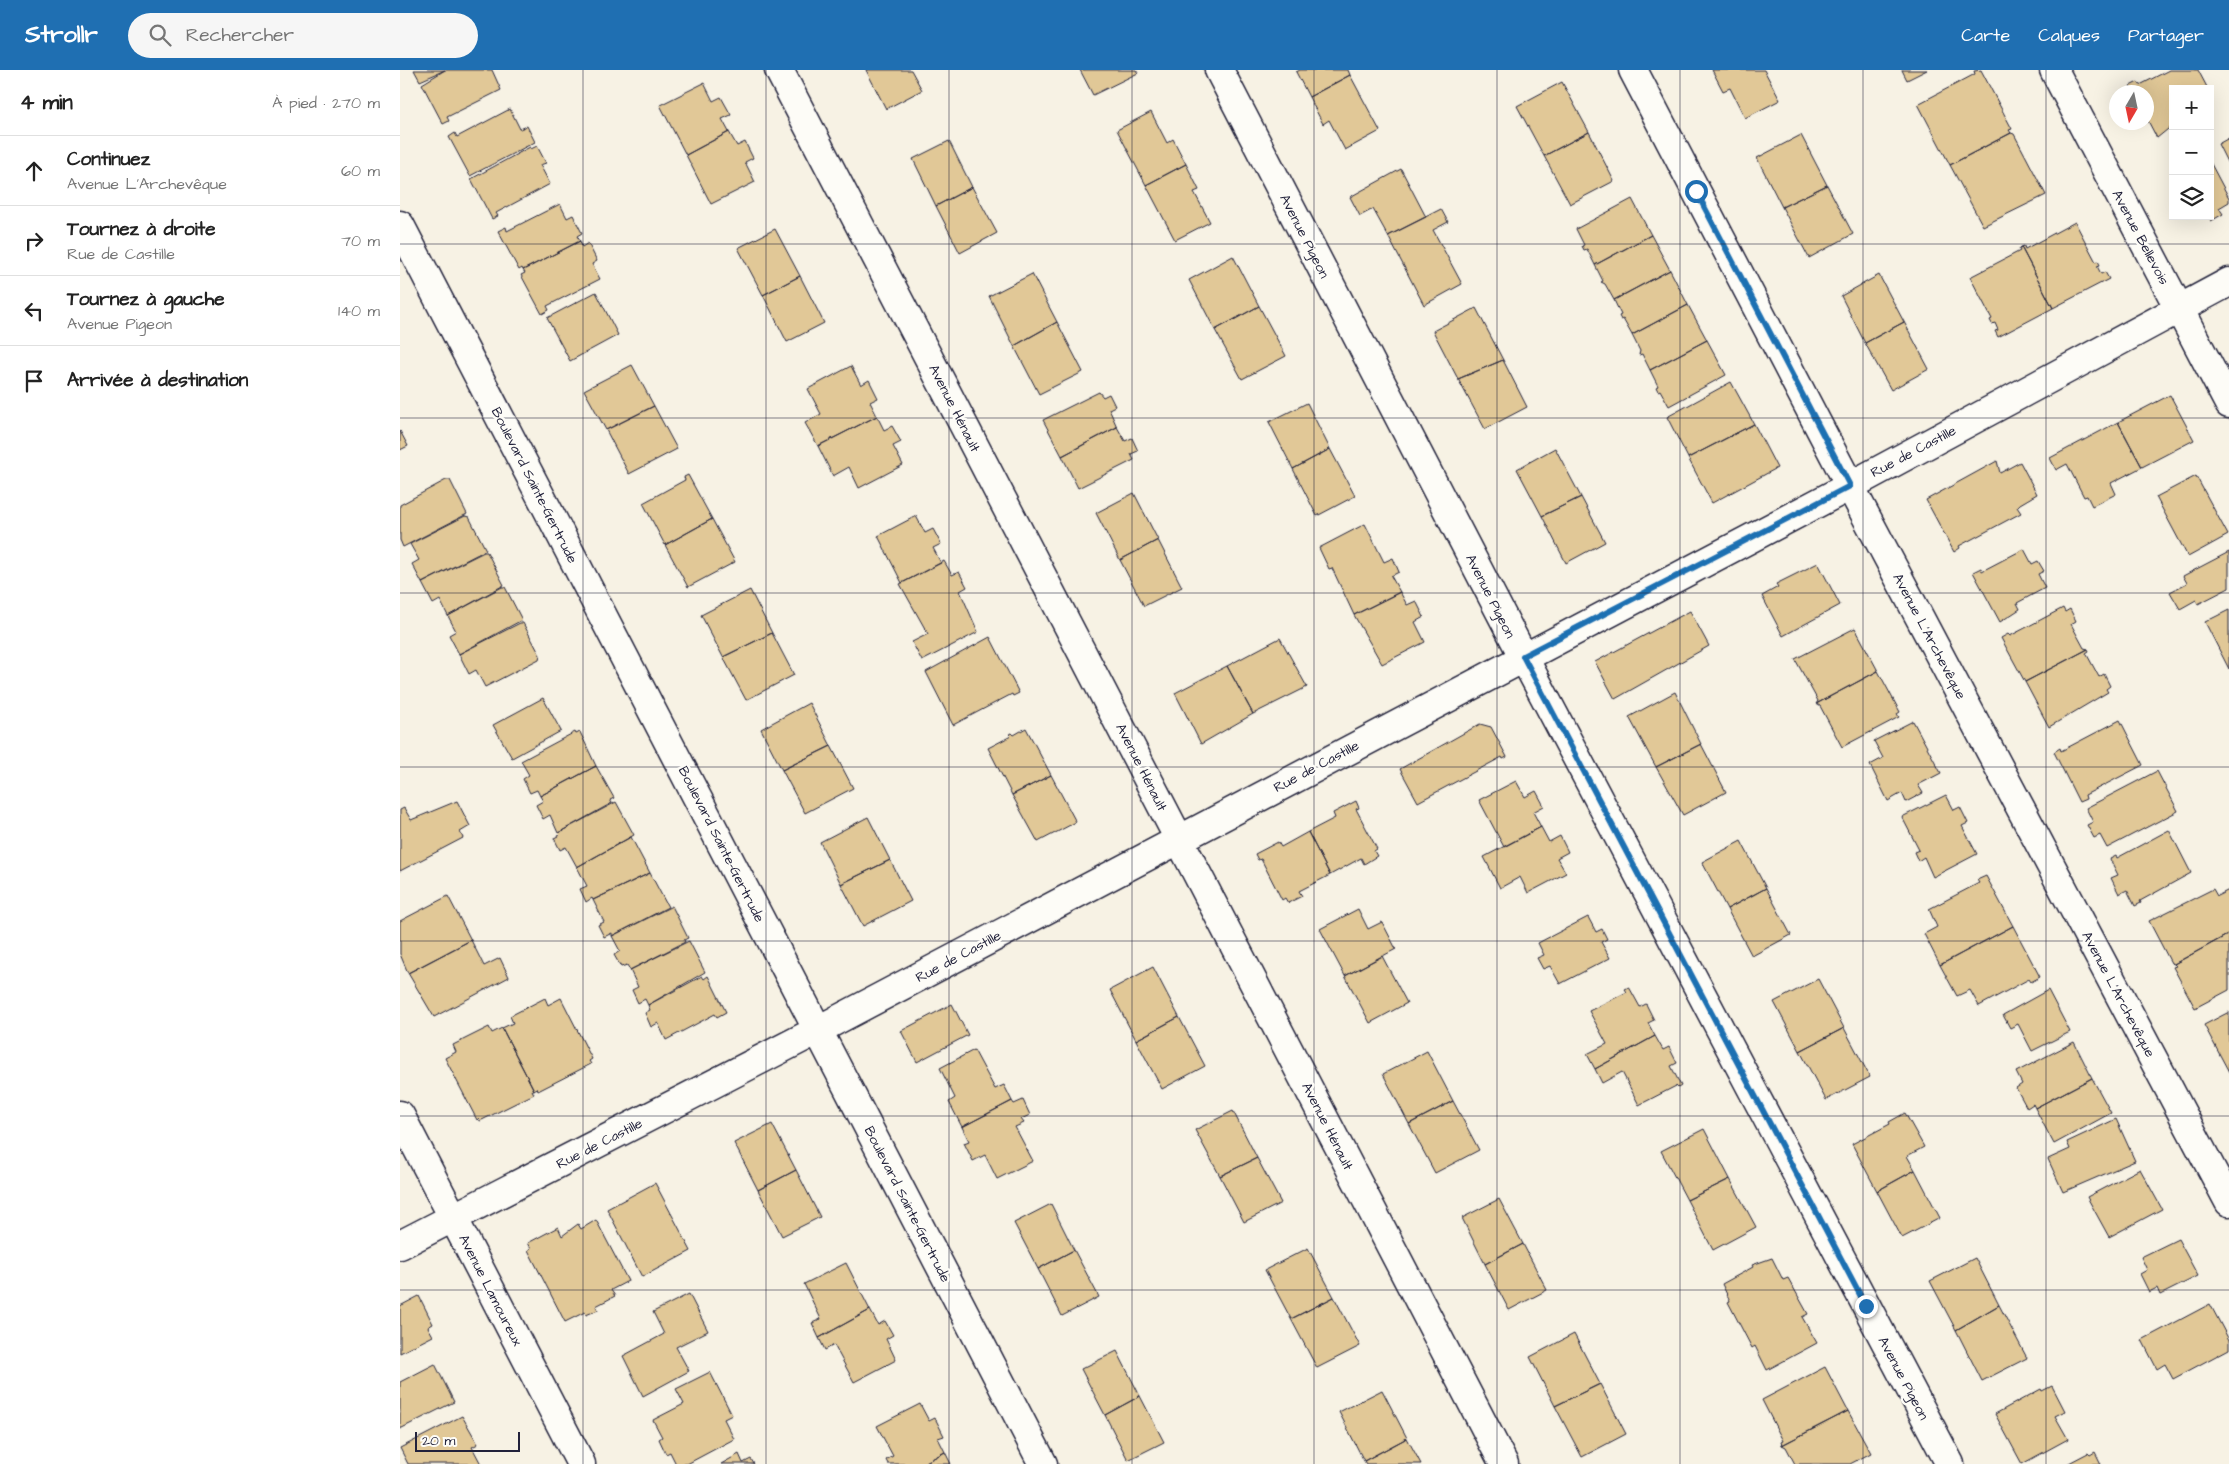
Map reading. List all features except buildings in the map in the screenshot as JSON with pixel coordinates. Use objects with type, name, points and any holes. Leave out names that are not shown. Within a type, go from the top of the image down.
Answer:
[{"type":"street","name":"Avenue Hénault","points":[[779,70],[1504,1464]]},
{"type":"street","name":"Avenue Pigeon","points":[[1219,70],[1523,656],[1950,1464]]},
{"type":"street","name":"Avenue L'Archevêque","points":[[1633,70],[1850,486],[2229,1202]]},
{"type":"street","name":"Avenue Bellevois","points":[[2054,70],[2229,404]]},
{"type":"street","name":"Boulevard Sainte-Gertrude","points":[[400,225],[1043,1464]]},
{"type":"street","name":"Rue de Castille","points":[[400,1245],[818,1030],[1523,656],[1850,486],[2229,282]]},
{"type":"street","name":"Avenue Lamoureux","points":[[400,1115],[581,1464]]},
{"type":"route","points":[[1696,191],[1850,486],[1523,656],[1866,1306]]}]
